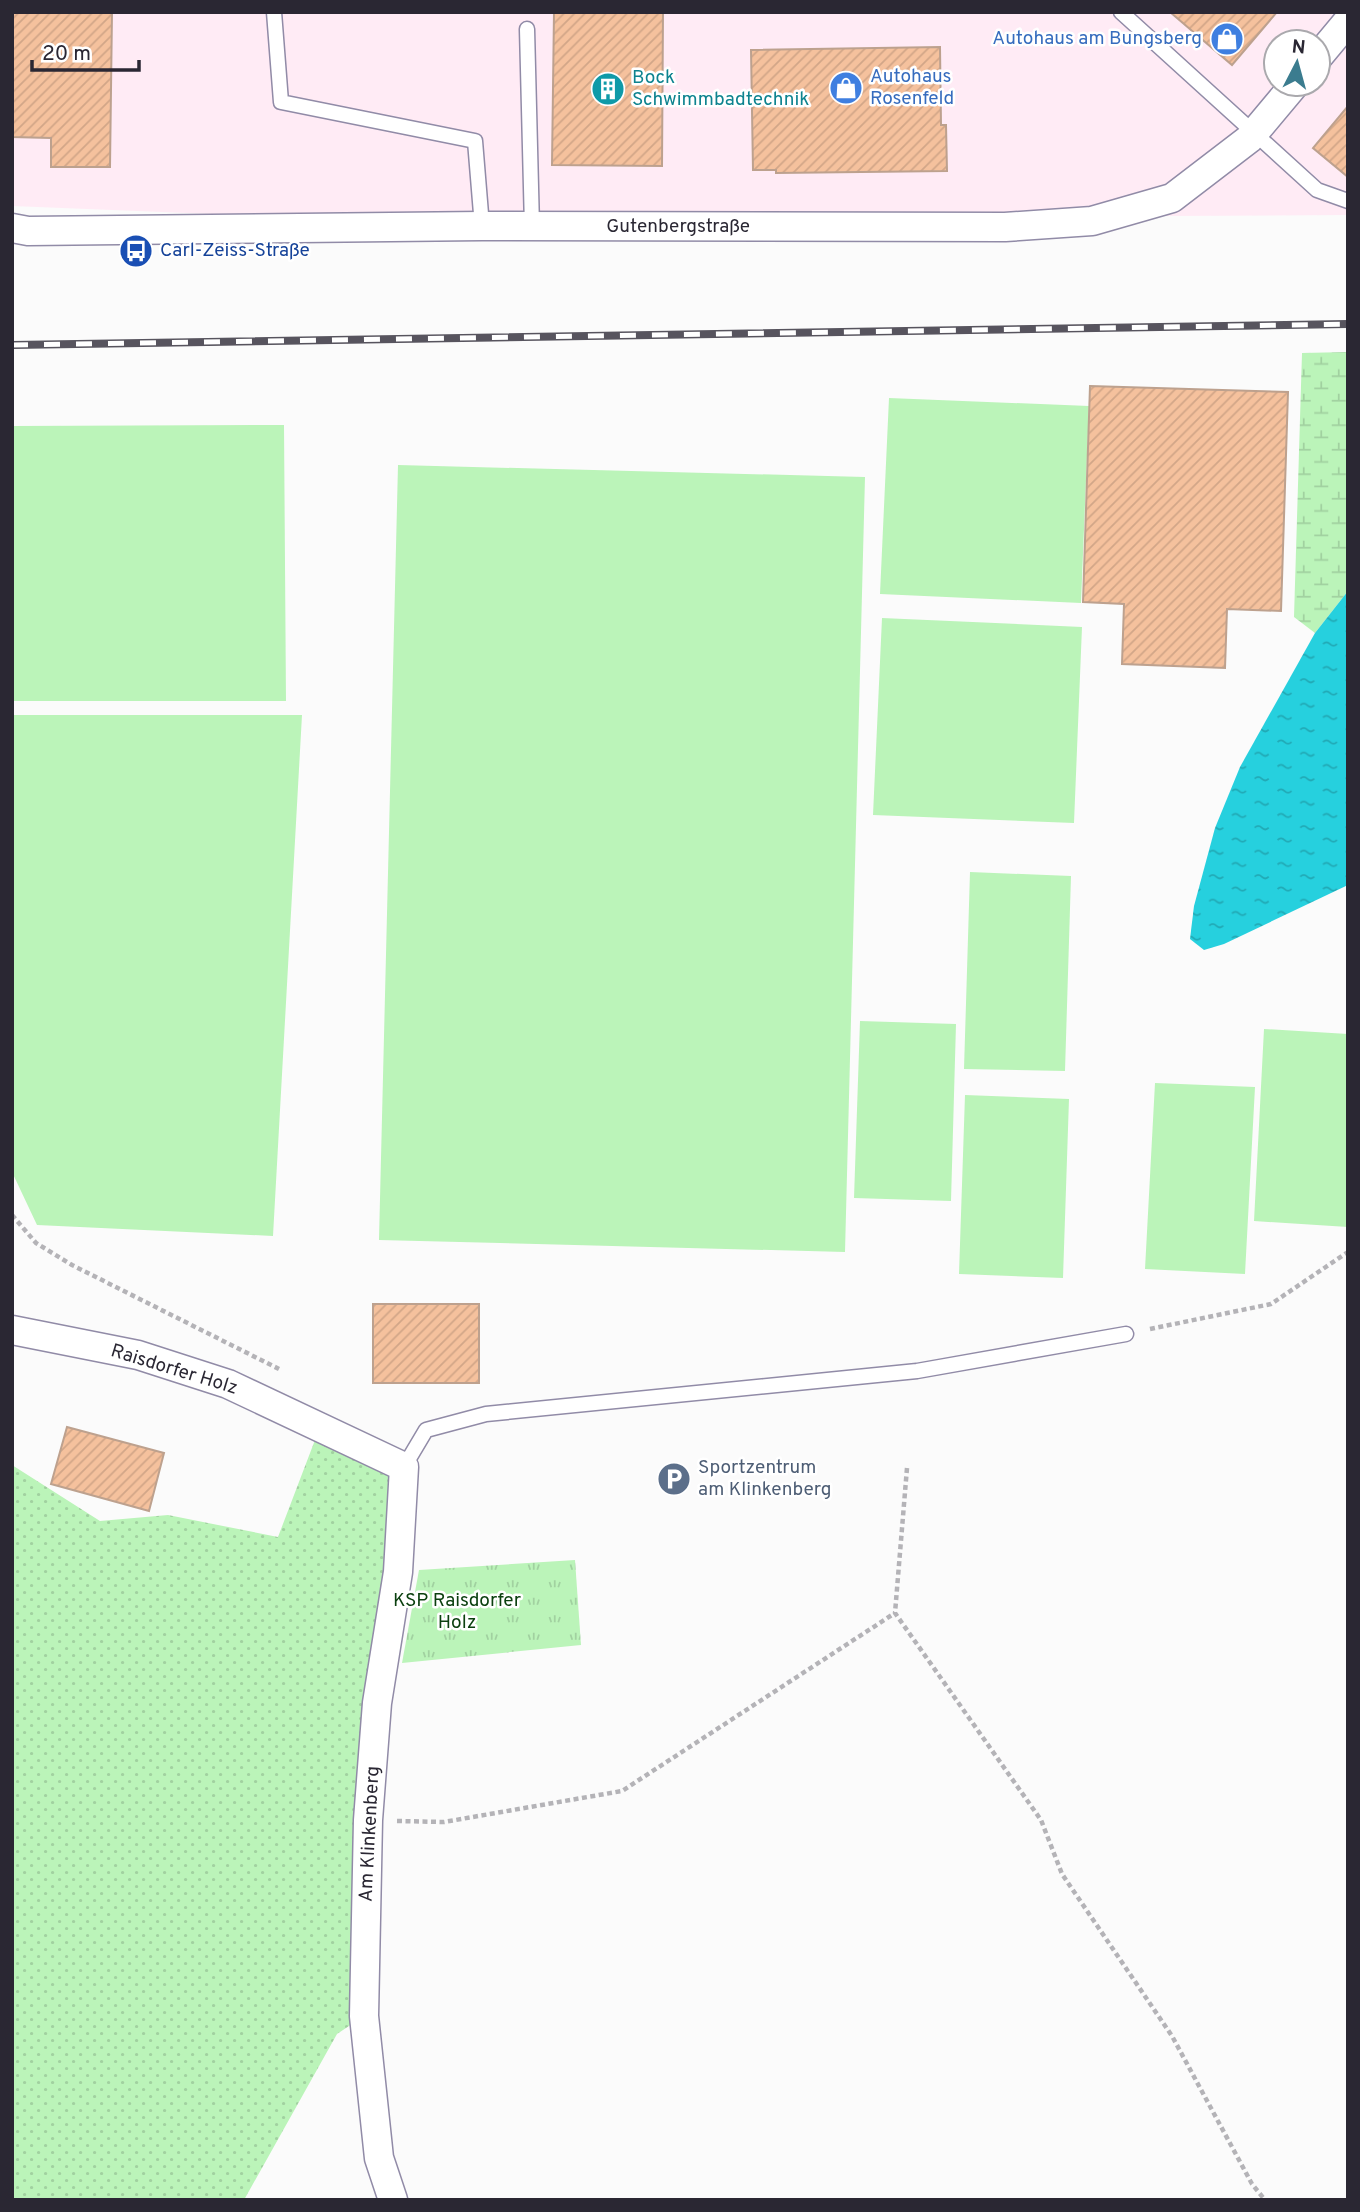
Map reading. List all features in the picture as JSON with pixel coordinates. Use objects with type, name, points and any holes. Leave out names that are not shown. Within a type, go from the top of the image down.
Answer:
[{"type":"street","points":[[1332,40],[1348,21]]},
{"type":"street","name":"Gutenbergstraße","points":[[12,228],[28,231],[117,231],[482,226],[1005,227],[1092,221],[1172,198],[1255,132],[1283,98]]},
{"type":"street","name":"Raisdorfer Holz","points":[[12,1330],[138,1355],[228,1384],[404,1467]]},
{"type":"street","name":"Am Klinkenberg","points":[[393,2200],[379,2158],[364,2016],[368,1820],[377,1703],[398,1573],[404,1467]]},
{"type":"lane","points":[[274,12],[281,102],[475,141],[482,226]]},
{"type":"lane","points":[[1121,12],[1317,190],[1348,201]]},
{"type":"lane","points":[[527,29],[532,227]]},
{"type":"lane","points":[[404,1467],[426,1430],[486,1415],[917,1371],[1126,1334]]},
{"type":"path","points":[[12,1215],[36,1243],[72,1265],[289,1374]]},
{"type":"path","points":[[1126,1334],[1271,1304],[1348,1252]]},
{"type":"path","points":[[907,1468],[895,1614],[1041,1820],[1062,1874],[1172,2036],[1252,2184],[1265,2200]]},
{"type":"path","points":[[368,1820],[444,1822],[622,1791],[895,1614]]},
{"type":"shaded area","points":[[12,12],[1348,12],[1348,215],[360,220],[12,206]]},
{"type":"green space","points":[[1348,352],[1348,591],[1315,633],[1294,617],[1302,353]]},
{"type":"green space","points":[[889,398],[1089,406],[1081,603],[880,594]]},
{"type":"green space","points":[[284,425],[286,701],[12,701],[12,426]]},
{"type":"green space","points":[[398,465],[865,477],[845,1252],[379,1240]]},
{"type":"green space","points":[[882,618],[1082,627],[1074,823],[873,815]]},
{"type":"green space","points":[[12,715],[302,715],[273,1236],[37,1225],[12,1172]]},
{"type":"green space","points":[[970,872],[1071,876],[1065,1071],[964,1069]]},
{"type":"green space","points":[[860,1021],[956,1024],[951,1201],[854,1198]]},
{"type":"green space","points":[[1264,1029],[1348,1034],[1348,1227],[1254,1221]]},
{"type":"green space","points":[[1155,1083],[1255,1087],[1245,1274],[1145,1269]]},
{"type":"green space","points":[[965,1095],[1069,1099],[1063,1278],[959,1274]]},
{"type":"green space","points":[[315,1440],[404,1467],[364,2016],[337,2034],[244,2200],[12,2200],[12,1465],[100,1521],[168,1515],[278,1537]]},
{"type":"green space","name":"KSP Raisdorfer Holz","points":[[575,1560],[581,1645],[402,1663],[419,1570]]},
{"type":"water","points":[[1348,591],[1348,885],[1224,944],[1204,950],[1190,939],[1194,906],[1215,828],[1240,767],[1315,633]]},
{"type":"building","points":[[12,12],[112,12],[110,167],[51,167],[51,138],[12,137]]},
{"type":"building","name":"Bock Schwimmbadtechnik","points":[[554,12],[663,12],[662,166],[552,165]]},
{"type":"building","name":"Autohaus am Bungsberg","points":[[1170,12],[1277,12],[1232,65]]},
{"type":"building","name":"Autohaus Rosenfeld","points":[[940,47],[941,125],[946,125],[947,171],[776,173],[776,170],[753,170],[751,50]]},
{"type":"building","points":[[1348,106],[1348,177],[1313,148]]},
{"type":"building","points":[[1090,386],[1288,392],[1281,611],[1227,609],[1225,668],[1122,664],[1124,604],[1083,602]]},
{"type":"building","points":[[373,1304],[479,1304],[479,1383],[373,1383]]},
{"type":"building","points":[[67,1427],[164,1453],[149,1511],[51,1484]]},
{"type":"railway","points":[[12,345],[1348,324]]},
{"type":"place","name":"Autohaus am Bungsberg","points":[[1227,39]]},
{"type":"place","name":"Autohaus Rosenfeld","points":[[846,88]]},
{"type":"place","name":"Bock Schwimmbadtechnik","points":[[608,89]]},
{"type":"place","name":"Carl-Zeiss-Straße","points":[[136,251]]},
{"type":"place","name":"Sportzentrum am Klinkenberg","points":[[674,1479]]}]
